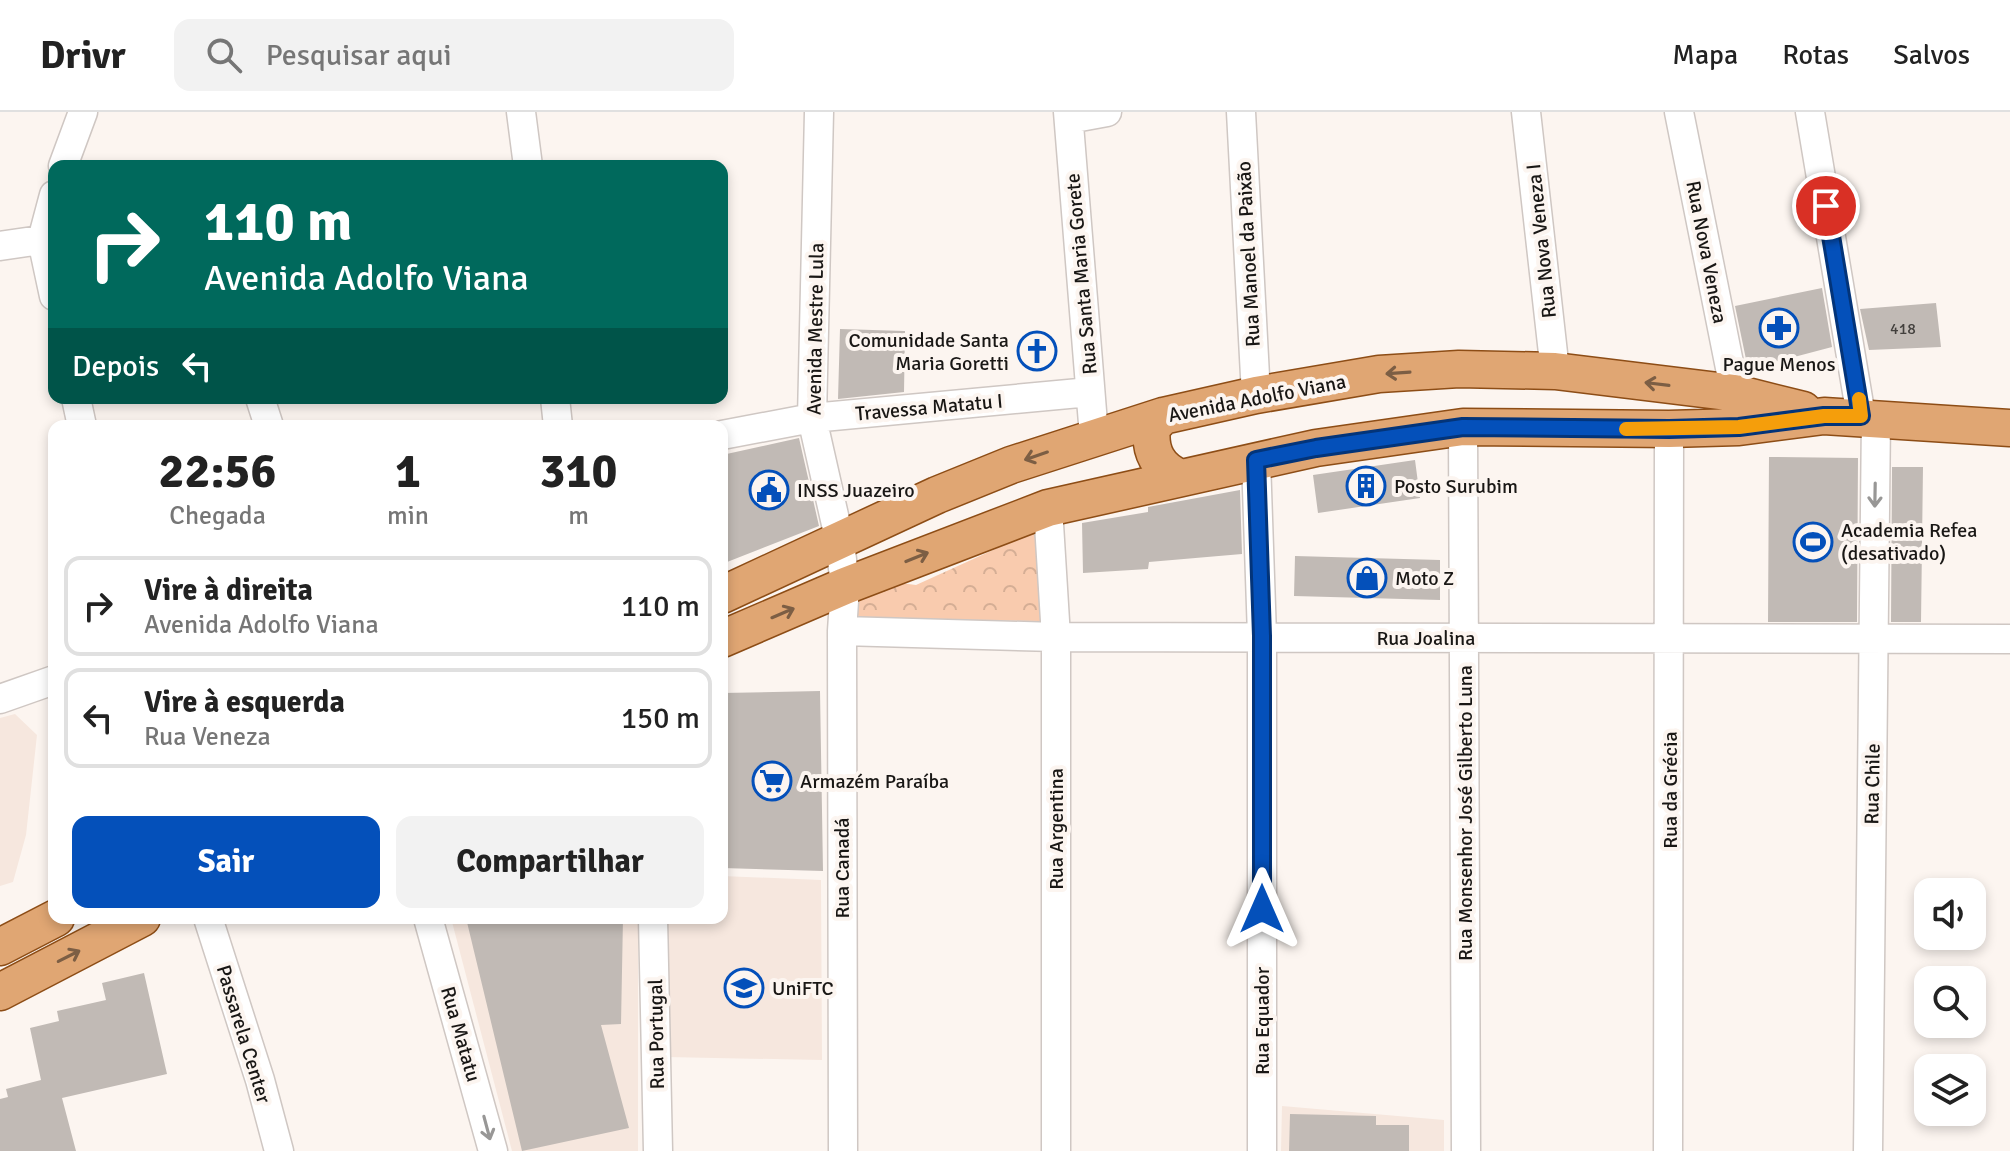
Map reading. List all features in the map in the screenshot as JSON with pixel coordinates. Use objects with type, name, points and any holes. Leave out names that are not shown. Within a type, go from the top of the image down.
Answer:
[{"type":"main road","name":"Avenida Adolfo Viana","points":[[728,592],[937,495],[1094,436],[1163,416],[1256,395],[1379,374],[1459,369],[1570,373],[1735,393],[1824,416]]},
{"type":"main road","points":[[1569,428],[1588,419],[1597,395],[1570,373]]},
{"type":"main road","points":[[1163,416],[1152,427],[1153,452],[1160,466],[1181,478]]},
{"type":"main road","name":"Avenida Adolfo Viana","points":[[728,636],[845,586],[1048,508],[1316,448],[1463,427],[1739,427],[1824,416],[2010,428]]},
{"type":"main road","points":[[0,947],[48,922]]},
{"type":"main road","points":[[0,992],[130,924]]},
{"type":"street","points":[[65,160],[83,112]]},
{"type":"street","points":[[521,112],[527,160]]},
{"type":"street","name":"Avenida Mestre Lula","points":[[819,112],[812,418],[840,542],[845,586]]},
{"type":"street","points":[[1068,115],[1107,112]]},
{"type":"street","name":"Rua Manoel da Paixão","points":[[1241,112],[1256,395]]},
{"type":"street","name":"Rua Nova Veneza I","points":[[1526,112],[1570,373]]},
{"type":"street","name":"Rua Nova Veneza","points":[[1679,112],[1735,393]]},
{"type":"street","name":"Rua Chile","points":[[1810,112],[1869,417],[1873,639],[1868,1151]]},
{"type":"street","name":"Rua Santa Maria Gorete","points":[[1068,115],[1094,436]]},
{"type":"street","points":[[0,246],[48,239]]},
{"type":"street","name":"Travessa Matatu I","points":[[728,434],[812,418],[1090,392]]},
{"type":"street","name":"Rua Monsenhor José Gilberto Luna","points":[[1463,427],[1466,1151]]},
{"type":"street","name":"Rua da Grécia","points":[[1668,1151],[1669,429]]},
{"type":"street","name":"Rua Equador","points":[[1256,460],[1262,636],[1262,1151]]},
{"type":"street","name":"Rua Argentina","points":[[1048,508],[1056,637],[1056,1151]]},
{"type":"street","name":"Rua Canadá","points":[[843,1151],[842,631],[845,586]]},
{"type":"street","name":"Rua Joalina","points":[[842,631],[1056,637],[2010,639]]},
{"type":"street","points":[[0,699],[48,682]]},
{"type":"street","name":"Passarela Center","points":[[210,924],[260,1080],[279,1151]]},
{"type":"street","name":"Rua Matatu","points":[[430,924],[493,1151]]},
{"type":"street","name":"Rua Portugal","points":[[653,924],[658,1151]]},
{"type":"shaded area","points":[[15,714],[37,735],[26,835],[13,882],[0,886],[0,718]]},
{"type":"shaded area","name":"UniFTC","points":[[728,876],[821,880],[822,1060],[666,1057],[666,924],[728,924]]},
{"type":"shaded area","points":[[453,924],[638,924],[638,1151],[512,1151]]},
{"type":"shaded area","points":[[1282,1106],[1444,1120],[1444,1151],[1281,1151]]},
{"type":"green space","points":[[1044,525],[1047,617],[1041,621],[862,620],[855,612],[854,600],[892,582],[916,585],[1013,541],[1027,528]]},
{"type":"building","name":"Pague Menos","points":[[1822,288],[1832,347],[1748,369],[1735,306]]},
{"type":"building","points":[[1936,303],[1941,347],[1869,350],[1860,309]]},
{"type":"building","points":[[840,329],[905,331],[904,392],[838,399]]},
{"type":"building","name":"INSS Juazeiro","points":[[799,438],[819,526],[728,562],[728,454]]},
{"type":"building","name":"Academia Refea (desativado)","points":[[1769,457],[1858,458],[1857,622],[1768,622]]},
{"type":"building","name":"Posto Surubim","points":[[1415,460],[1420,498],[1318,513],[1313,475]]},
{"type":"building","points":[[1892,467],[1923,467],[1921,622],[1891,622]]},
{"type":"building","points":[[1240,490],[1242,554],[1149,562],[1148,569],[1083,573],[1082,523],[1148,512],[1148,507]]},
{"type":"building","name":"Moto Z","points":[[1295,556],[1440,560],[1440,600],[1294,596]]},
{"type":"building","name":"Armazém Paraíba","points":[[820,691],[823,871],[728,868],[728,693]]},
{"type":"building","points":[[467,924],[623,924],[621,1024],[601,1025],[629,1128],[522,1151]]},
{"type":"building","points":[[144,973],[167,1074],[62,1098],[76,1151],[0,1151],[0,1099],[8,1097],[6,1089],[41,1080],[30,1028],[59,1021],[57,1011],[106,1000],[102,983]]},
{"type":"building","points":[[1290,1114],[1376,1116],[1376,1125],[1409,1125],[1409,1151],[1289,1151]]},
{"type":"slow traffic","points":[[1626,429],[1739,427],[1824,416],[1861,416],[1859,399]]},
{"type":"place","name":"Pague Menos","points":[[1779,328]]},
{"type":"place","name":"Comunidade Santa Maria Goretti","points":[[1037,351]]},
{"type":"place","name":"Posto Surubim","points":[[1366,486]]},
{"type":"place","name":"INSS Juazeiro","points":[[769,490]]},
{"type":"place","name":"Academia Refea (desativado)","points":[[1813,542]]},
{"type":"place","name":"Moto Z","points":[[1367,578]]},
{"type":"place","name":"Armazém Paraíba","points":[[772,781]]},
{"type":"place","name":"UniFTC","points":[[744,988]]},
{"type":"route","points":[[1262,909],[1262,636],[1256,460],[1316,448],[1463,427],[1669,429],[1739,427],[1824,416],[1861,416],[1826,206]]}]
